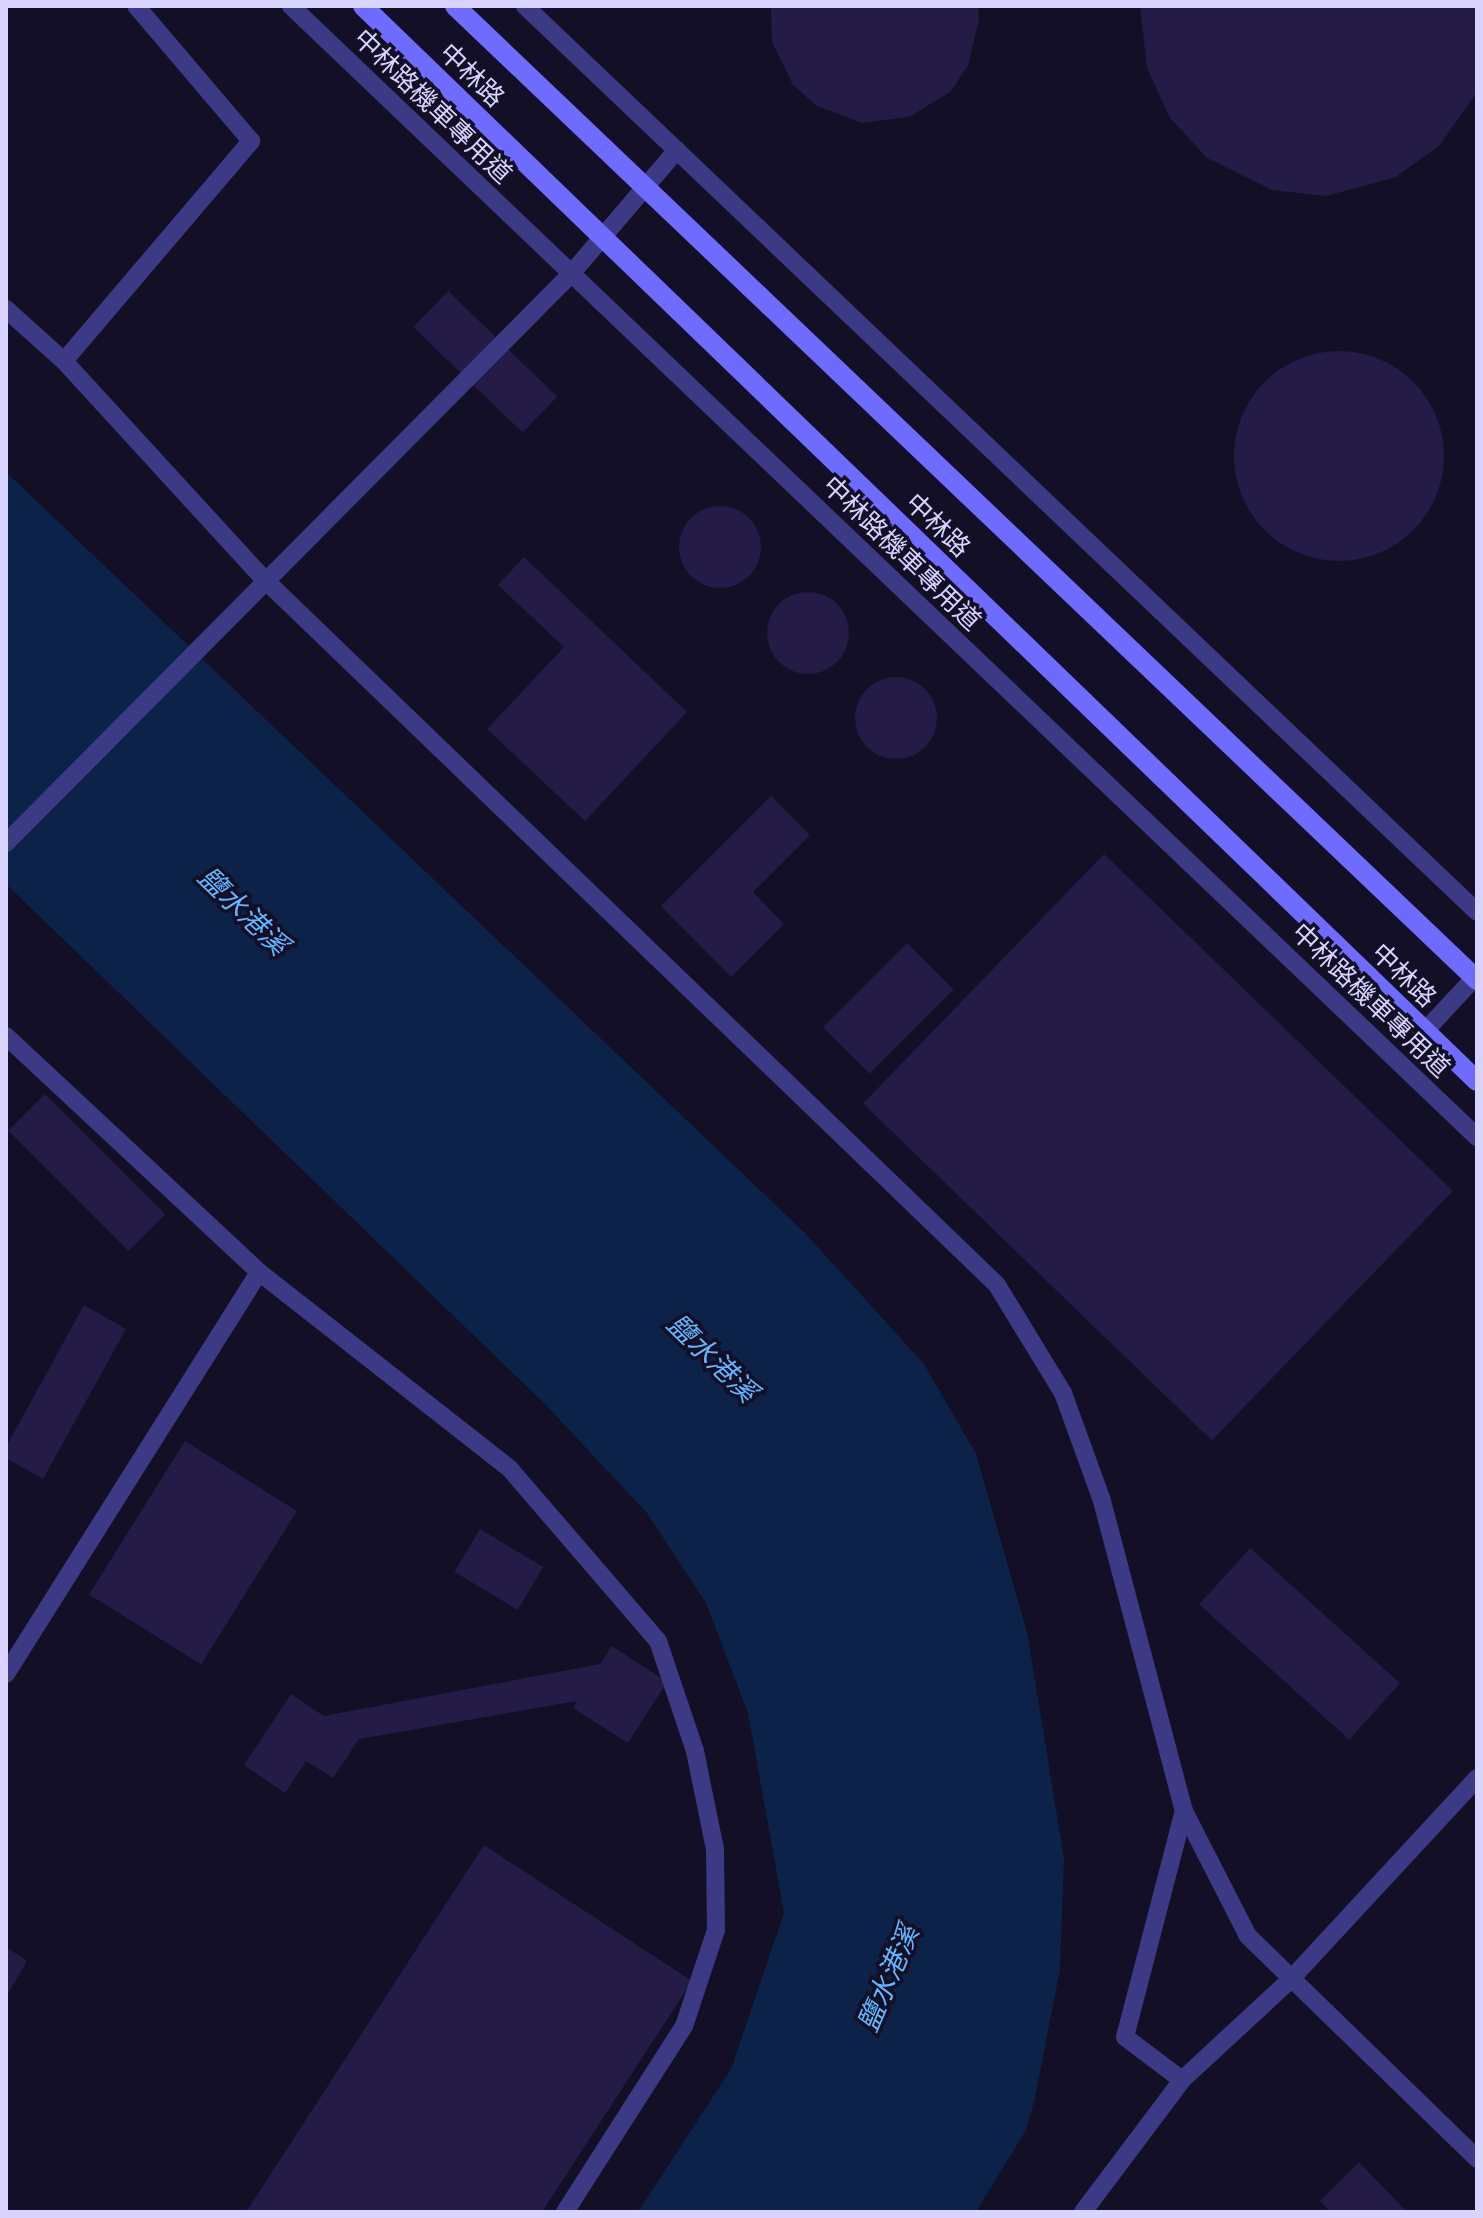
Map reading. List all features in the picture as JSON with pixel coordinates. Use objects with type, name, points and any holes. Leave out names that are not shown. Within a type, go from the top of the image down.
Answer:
[{"type":"street","name":"中林路","points":[[363,6],[1477,1081]]},
{"type":"street","points":[[455,6],[1476,978]]},
{"type":"lane","points":[[64,361],[251,141],[136,6]]},
{"type":"lane","name":"中林路機車專用道","points":[[291,6],[1477,1137]]},
{"type":"lane","points":[[525,6],[1477,912]]},
{"type":"lane","points":[[6,843],[571,274],[647,189],[677,150]]},
{"type":"lane","points":[[6,309],[64,361],[265,580],[997,1285],[1063,1393],[1097,1488],[1184,1811],[1248,1936],[1477,2159]]},
{"type":"lane","points":[[1425,1031],[1476,978]]},
{"type":"lane","points":[[6,1036],[259,1272],[510,1469],[658,1641],[695,1751],[715,1849],[716,1930],[684,2026],[565,2212]]},
{"type":"lane","points":[[6,1674],[259,1272]]},
{"type":"lane","points":[[1083,2212],[1182,2080],[1291,1979],[1477,1778]]},
{"type":"lane","points":[[1182,2080],[1125,2037],[1184,1811]]},
{"type":"water","name":"鹽水港溪","points":[[6,472],[804,1232],[924,1364],[976,1454],[1027,1632],[1064,1858],[1060,1969],[1035,2098],[1026,2130],[976,2212],[638,2212],[731,2069],[784,1913],[748,1713],[706,1603],[647,1513],[545,1404],[6,884]]},
{"type":"building","points":[[771,6],[978,6],[979,19],[968,66],[950,92],[909,117],[862,123],[817,106],[793,85],[772,42]]},
{"type":"building","points":[[1140,6],[1477,6],[1477,92],[1440,145],[1396,177],[1326,196],[1272,190],[1207,158],[1170,118],[1147,68]]},
{"type":"building","points":[[448,291],[557,397],[523,433],[413,327]]},
{"type":"building","points":[[1339,351],[1379,359],[1413,382],[1436,416],[1444,456],[1436,496],[1413,530],[1379,553],[1339,561],[1299,553],[1265,530],[1242,496],[1234,456],[1242,416],[1265,382],[1299,359]]},
{"type":"building","points":[[720,506],[736,509],[749,518],[758,531],[761,547],[758,563],[749,576],[736,585],[720,588],[704,585],[691,576],[682,563],[679,547],[682,531],[691,518],[704,509]]},
{"type":"building","points":[[524,557],[687,712],[585,821],[487,729],[564,647],[498,585]]},
{"type":"building","points":[[808,592],[824,595],[837,604],[846,617],[849,633],[846,649],[837,662],[824,671],[808,674],[792,671],[779,662],[770,649],[767,633],[770,617],[779,604],[792,595]]},
{"type":"building","points":[[896,677],[912,680],[925,689],[934,702],[937,718],[934,734],[925,747],[912,756],[896,759],[880,756],[867,747],[858,734],[855,718],[858,702],[867,689],[880,680]]},
{"type":"building","points":[[771,796],[810,835],[753,892],[784,924],[731,977],[661,906]]},
{"type":"building","points":[[1104,854],[1453,1191],[1212,1441],[863,1104]]},
{"type":"building","points":[[907,943],[954,990],[870,1074],[823,1027]]},
{"type":"building","points":[[45,1094],[165,1214],[128,1251],[8,1131]]},
{"type":"building","points":[[84,1305],[126,1329],[43,1479],[6,1458],[6,1447]]},
{"type":"building","points":[[185,1441],[297,1511],[201,1664],[89,1594]]},
{"type":"building","points":[[480,1529],[543,1567],[518,1610],[454,1572]]},
{"type":"building","points":[[1250,1548],[1400,1683],[1349,1740],[1199,1604]]},
{"type":"building","points":[[612,1646],[667,1682],[628,1743],[573,1708],[577,1701],[359,1739],[333,1778],[306,1761],[285,1793],[244,1765],[291,1694],[324,1716],[600,1664]]},
{"type":"building","points":[[484,1845],[692,1981],[542,2212],[246,2212]]},
{"type":"building","points":[[6,1947],[27,1961],[6,1997]]},
{"type":"building","points":[[1359,2162],[1407,2212],[1331,2212],[1320,2201]]}]
